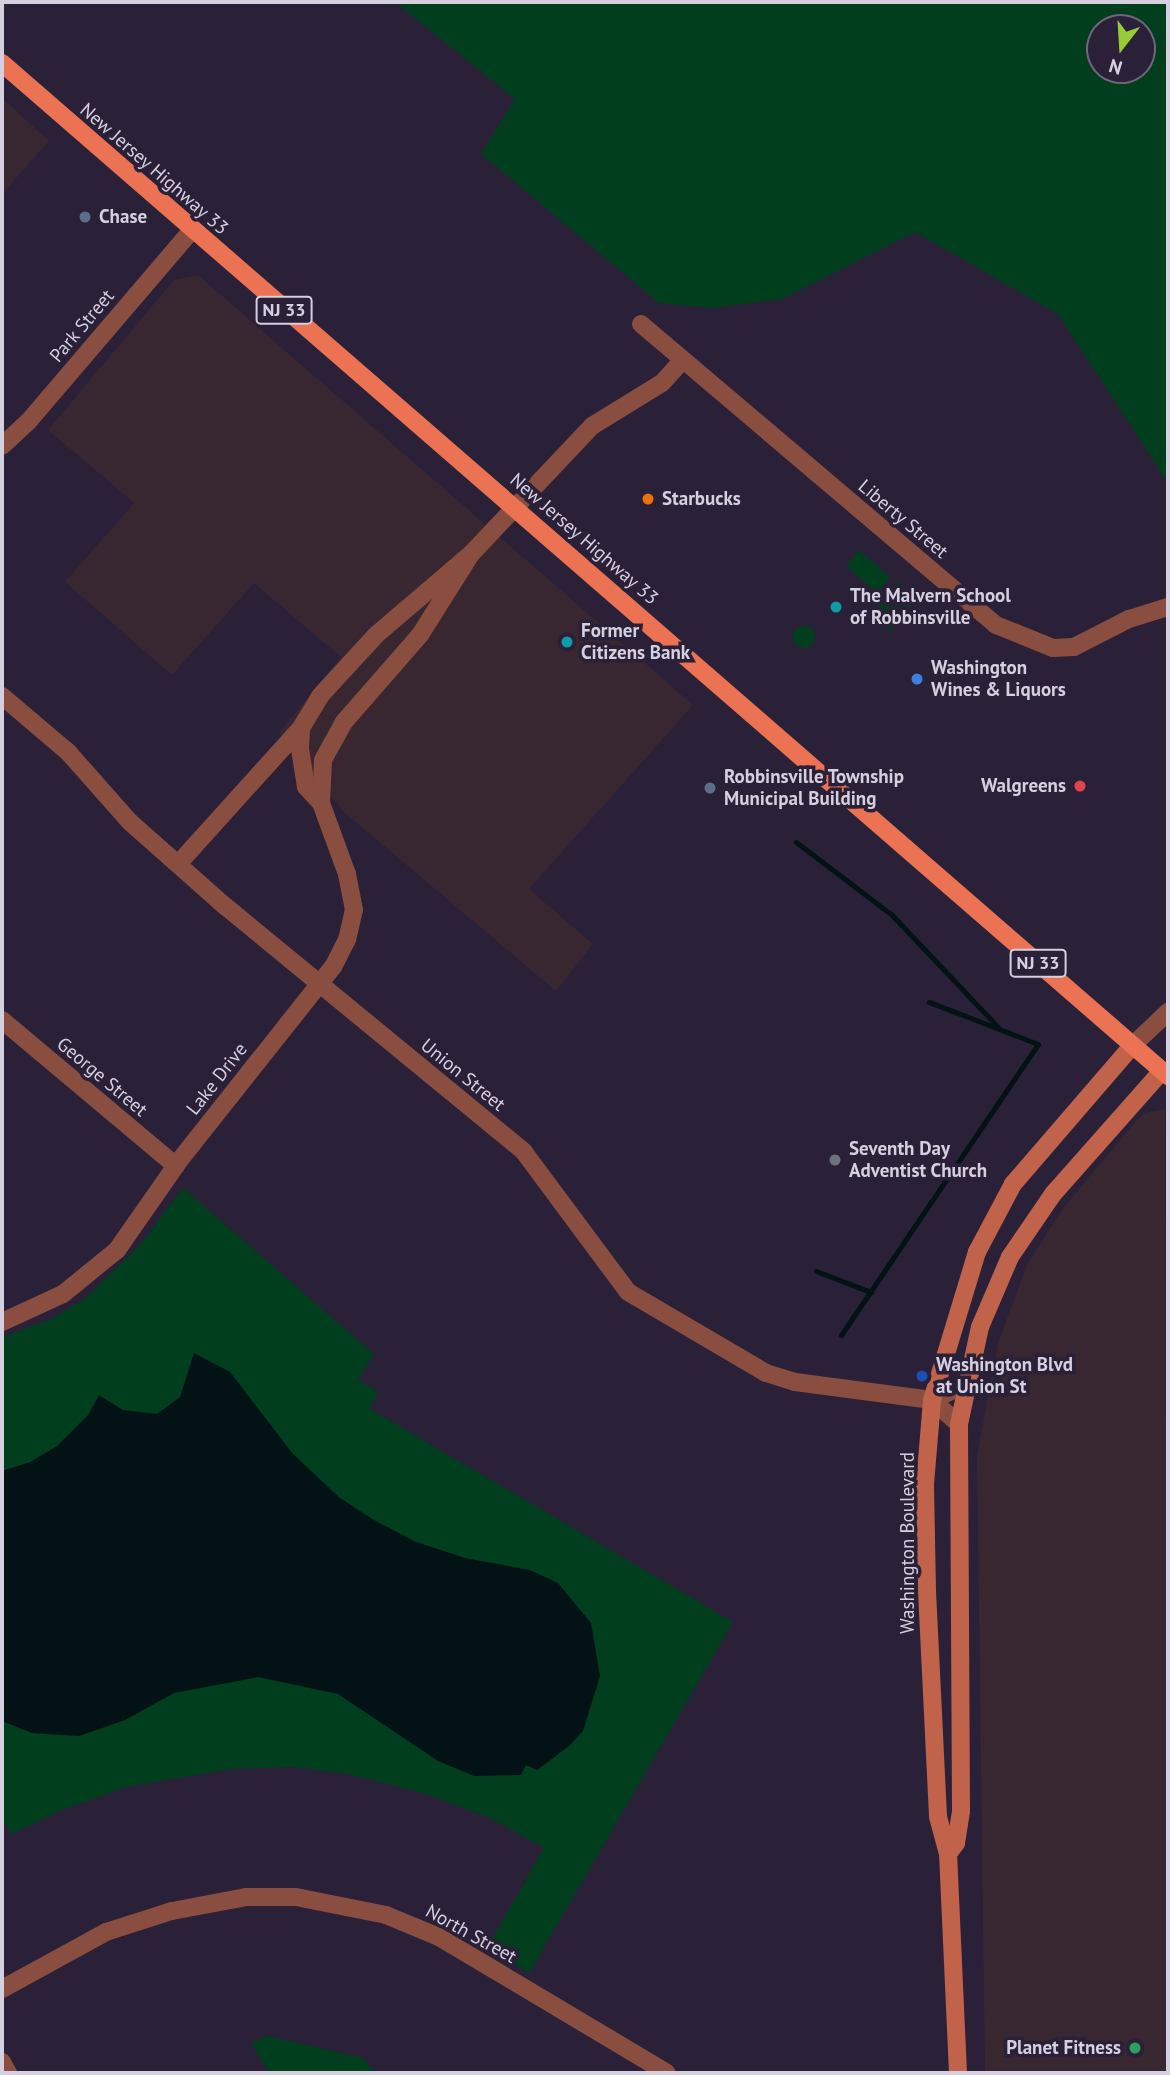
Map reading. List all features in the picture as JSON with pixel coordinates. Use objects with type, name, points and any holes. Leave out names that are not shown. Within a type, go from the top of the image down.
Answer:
[{"type":"main road","name":"New Jersey Highway 33","points":[[2,62],[192,230],[516,506],[1132,1046],[1166,1070]]},
{"type":"street","name":"Park Street","points":[[2,446],[28,422],[192,230]]},
{"type":"street","name":"Liberty Street","points":[[641,324],[973,607],[1026,640],[1053,648],[1074,646],[1129,619],[1168,607]]},
{"type":"street","name":"Lake Drive","points":[[321,803],[306,787],[301,728],[320,696],[376,635],[471,554],[592,425],[662,383],[683,360]]},
{"type":"street","name":"Lake Drive","points":[[2,1322],[63,1294],[100,1266],[132,1232],[176,1166],[340,955],[354,910],[347,874],[321,803],[323,760],[330,741],[420,635],[471,554]]},
{"type":"street","name":"Union Street","points":[[2,696],[68,752],[130,822],[178,864],[524,1152],[628,1292],[766,1373],[795,1382],[932,1399]]},
{"type":"street","points":[[178,864],[301,728]]},
{"type":"street","name":"Washington Boulevard","points":[[958,2073],[948,1854],[938,1816],[927,1590],[925,1484],[932,1399],[977,1252],[1013,1184],[1132,1046],[1168,1012]]},
{"type":"street","name":"George Street","points":[[2,1020],[176,1166]]},
{"type":"street","name":"Washington Boulevard","points":[[948,1854],[956,1843],[961,1811],[959,1423],[980,1327],[1010,1257],[1053,1194],[1166,1070]]},
{"type":"street","points":[[959,1423],[932,1399],[966,1384]]},
{"type":"street","name":"North Street","points":[[2,1989],[106,1932],[172,1910],[246,1896],[296,1897],[386,1915],[439,1937],[667,2073]]},
{"type":"street","points":[[2,2062],[8,2073]]},
{"type":"shaded area","points":[[2,98],[49,141],[2,194]]},
{"type":"shaded area","points":[[198,275],[693,705],[529,889],[593,944],[556,991],[344,812],[279,733],[341,657],[254,583],[172,675],[65,582],[134,503],[48,430],[174,280]]},
{"type":"shaded area","points":[[1165,1109],[1168,2073],[985,2073],[977,1456],[998,1343],[1027,1265],[1063,1208],[1143,1113]]},
{"type":"shaded area","points":[[194,1353],[230,1372],[293,1454],[340,1498],[374,1520],[416,1542],[465,1558],[530,1570],[558,1583],[591,1623],[600,1676],[583,1731],[569,1746],[537,1770],[526,1765],[521,1775],[474,1776],[438,1761],[338,1694],[258,1677],[174,1693],[125,1720],[79,1736],[32,1733],[2,1721],[2,1471],[30,1462],[57,1446],[88,1415],[99,1395],[123,1410],[157,1414],[180,1397]]},
{"type":"green space","points":[[395,2],[1168,2],[1168,483],[1058,314],[915,232],[782,299],[713,308],[659,303],[481,154],[515,99]]},
{"type":"green space","points":[[859,550],[890,577],[877,593],[846,566]]},
{"type":"green space","points":[[898,582],[919,599],[891,631],[871,614]]},
{"type":"green space","points":[[804,626],[812,629],[815,637],[812,645],[804,648],[796,645],[793,637],[796,629]]},
{"type":"green space","points":[[183,1188],[374,1354],[358,1380],[378,1392],[370,1409],[733,1622],[529,1973],[487,1948],[544,1848],[492,1819],[423,1793],[349,1774],[294,1767],[231,1769],[126,1787],[62,1810],[12,1834],[2,1820],[2,1337],[51,1319],[84,1299],[139,1246]]},
{"type":"green space","points":[[268,2036],[363,2058],[375,2073],[269,2073],[251,2043]]},
{"type":"waterway","points":[[796,842],[892,915],[999,1028]]},
{"type":"waterway","points":[[841,1335],[1038,1044],[929,1002]]},
{"type":"waterway","points":[[816,1271],[871,1292]]},
{"type":"place","name":"Chase","points":[[85,217]]},
{"type":"place","name":"Starbucks","points":[[648,499]]},
{"type":"place","name":"The Malvern School of Robbinsville","points":[[836,607]]},
{"type":"place","name":"Former Citizens Bank","points":[[567,642]]},
{"type":"place","name":"Washington Wines & Liquors","points":[[917,679]]},
{"type":"place","name":"Walgreens","points":[[1080,786]]},
{"type":"place","name":"Robbinsville Township Municipal Building","points":[[710,788]]},
{"type":"place","name":"Seventh Day Adventist Church","points":[[835,1160]]},
{"type":"place","name":"Washington Blvd at Union St","points":[[922,1376]]},
{"type":"place","name":"Planet Fitness","points":[[1135,2048]]}]
